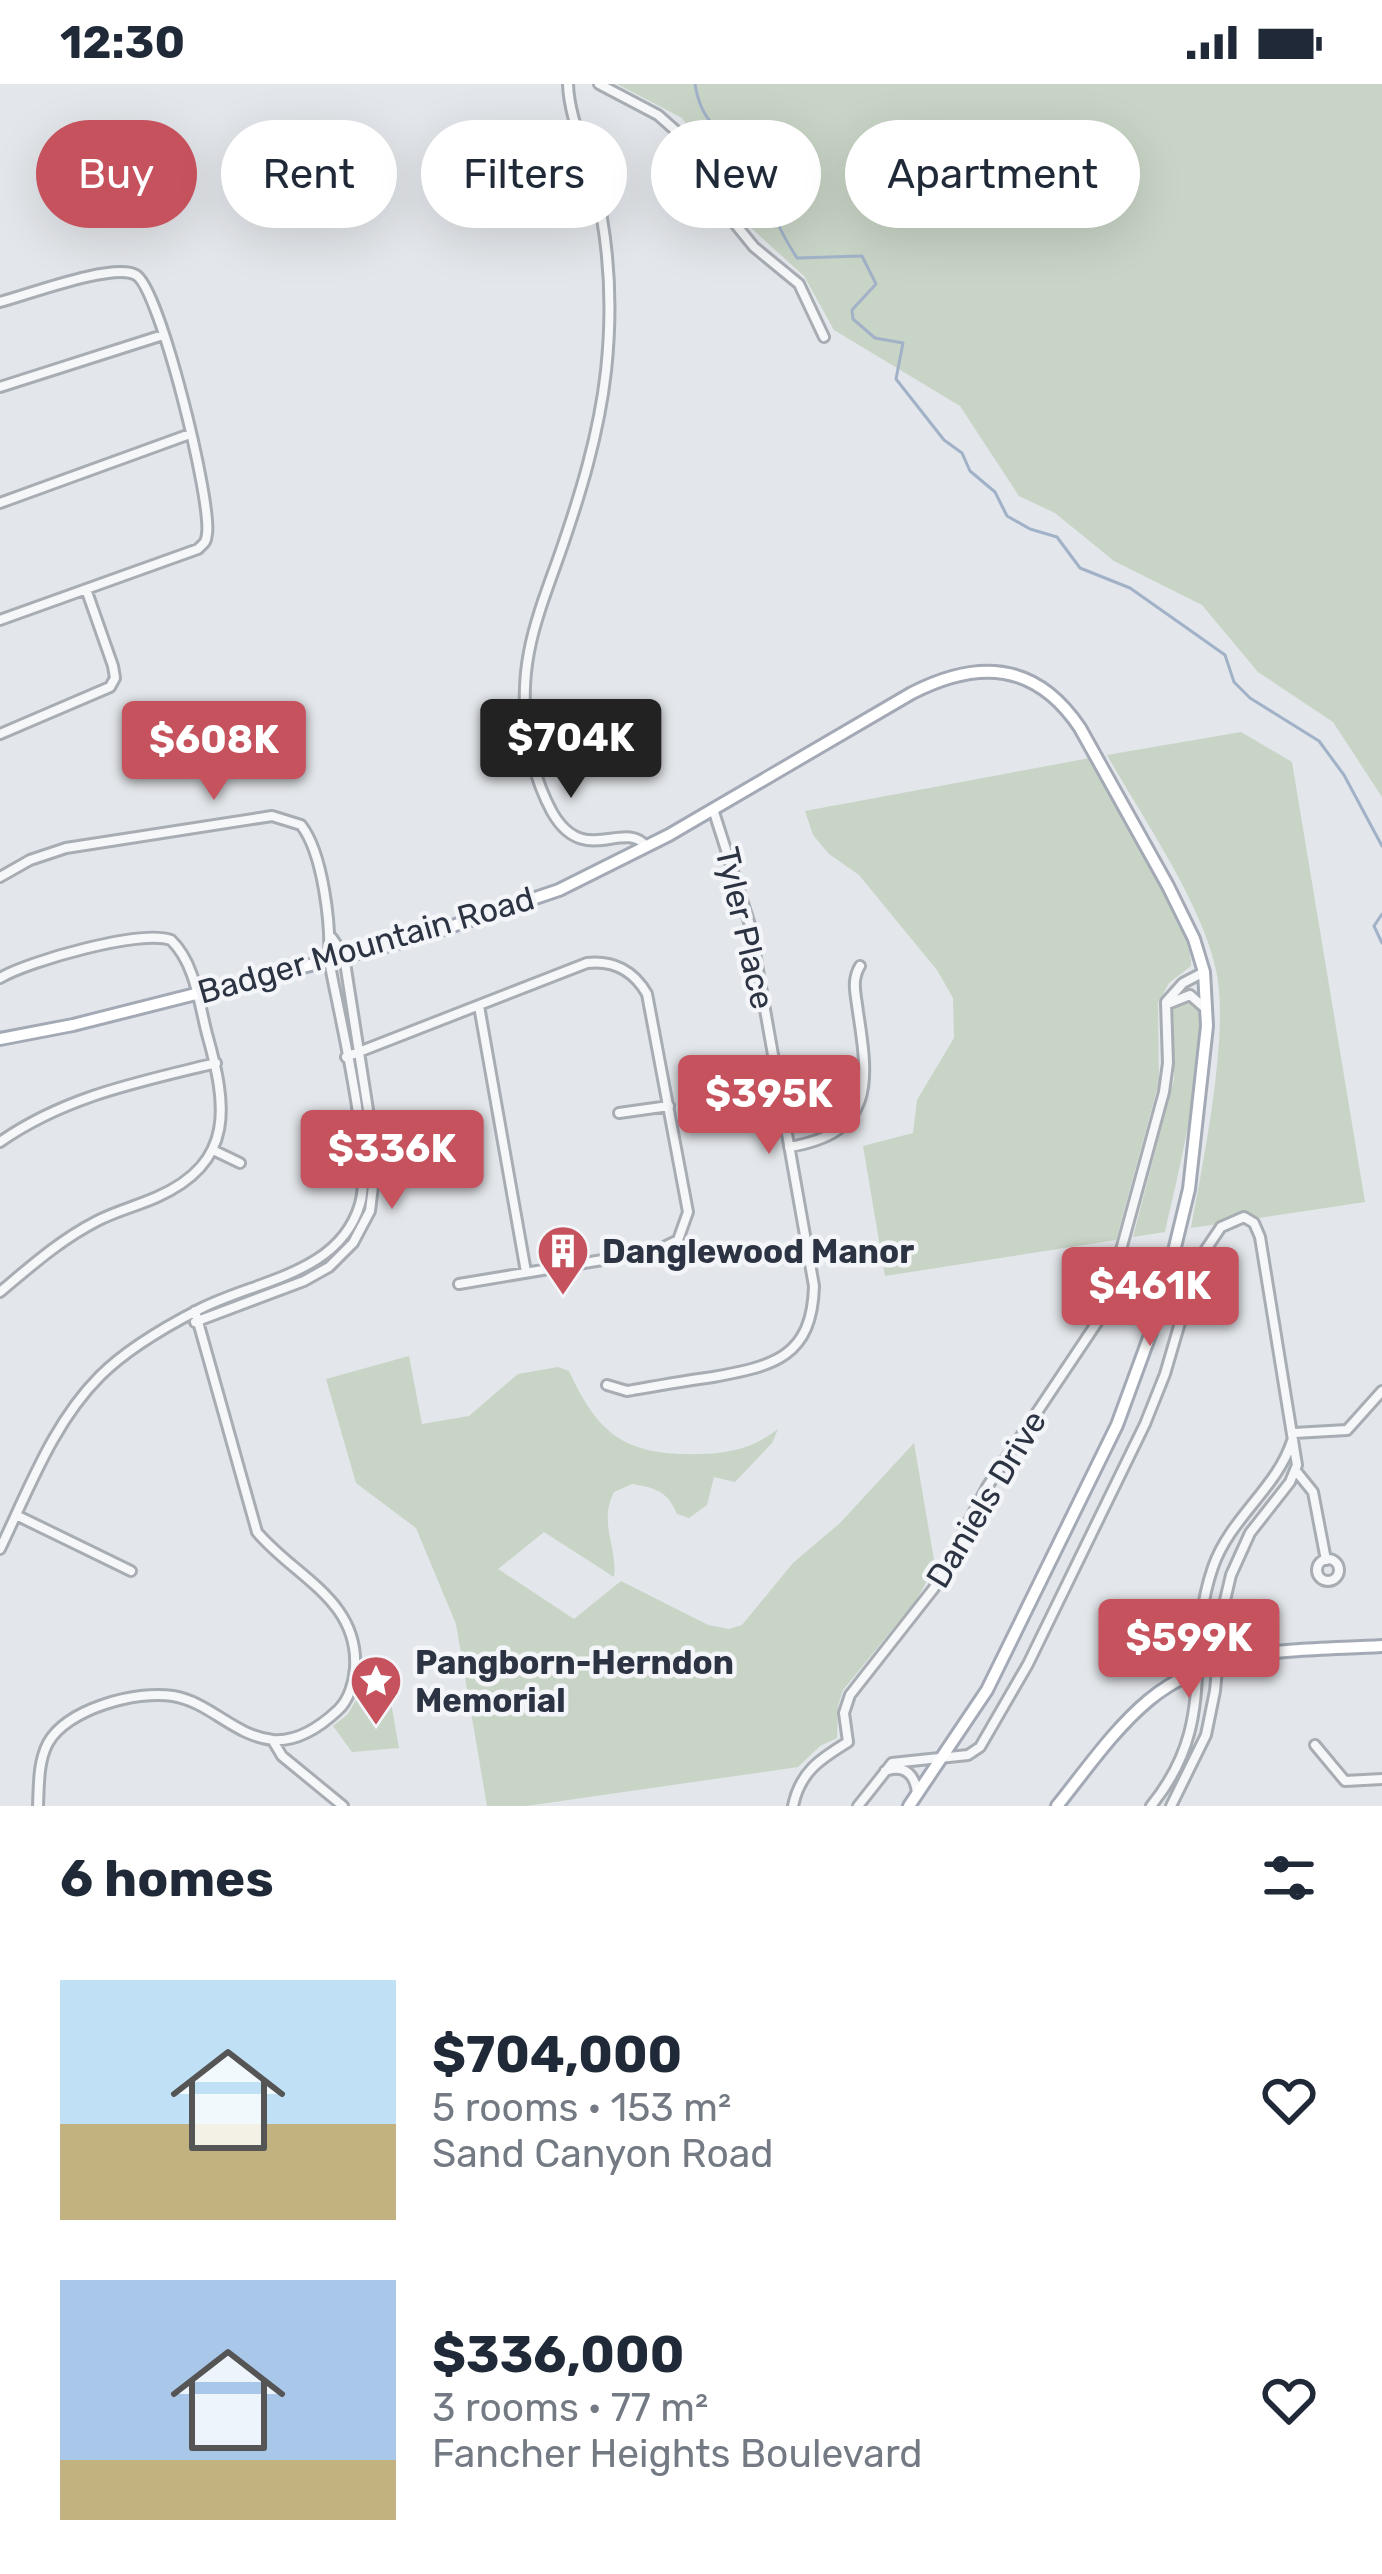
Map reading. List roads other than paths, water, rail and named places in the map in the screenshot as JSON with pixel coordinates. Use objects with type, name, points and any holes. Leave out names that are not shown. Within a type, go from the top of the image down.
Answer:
[{"type":"main road","name":"Badger Mountain Road","points":[[0,1039],[329,960],[497,913],[601,872],[929,684],[966,671],[1007,673],[1046,690],[1080,728],[1178,906],[1204,972],[1208,1012],[1189,1189],[1173,1264],[1117,1426],[1000,1667],[913,1800]]},
{"type":"main road","points":[[1057,1806],[1139,1709],[1198,1670],[1258,1653],[1382,1646]]},
{"type":"street","points":[[568,84],[602,220],[610,320],[604,388],[589,461],[529,650],[528,738],[542,788],[564,828],[583,840],[631,837],[642,840],[646,847]]},
{"type":"street","points":[[599,84],[658,115],[693,146],[711,173],[728,215],[754,247],[799,284],[824,337]]},
{"type":"street","points":[[0,302],[118,270],[136,273],[152,296],[202,479],[206,541],[197,549],[0,620]]},
{"type":"street","points":[[0,387],[164,335]]},
{"type":"street","points":[[0,503],[190,434]]},
{"type":"street","points":[[0,734],[110,687],[115,678],[86,589]]},
{"type":"street","name":"Tyler Place","points":[[607,1384],[627,1391],[760,1369],[786,1355],[802,1338],[812,1314],[814,1286],[750,925],[713,809]]},
{"type":"street","points":[[0,877],[38,856],[66,848],[280,816],[301,825],[315,850],[364,1175],[359,1205],[347,1230],[314,1262],[197,1316]]},
{"type":"street","points":[[0,1549],[57,1434],[81,1397],[119,1359],[182,1322],[316,1275],[342,1256],[362,1228],[374,1197],[376,1161],[344,956],[331,935]]},
{"type":"street","points":[[0,978],[87,949],[160,936],[180,949],[196,993],[222,1100],[215,1151],[190,1179],[56,1244],[0,1292]]},
{"type":"street","points":[[346,1057],[586,963],[605,962],[623,969],[647,994],[688,1212],[678,1240],[656,1252],[459,1284]]},
{"type":"street","points":[[789,1147],[833,1135],[861,1100],[868,1074],[854,981],[860,966]]},
{"type":"street","points":[[1166,1022],[1170,995],[1204,972]]},
{"type":"street","points":[[1166,1022],[1171,1002],[1185,995],[1199,999],[1208,1012]]},
{"type":"street","points":[[479,1006],[526,1272]]},
{"type":"street","name":"Daniels Drive","points":[[793,1806],[810,1768],[848,1742],[844,1713],[850,1695],[934,1588],[987,1487],[1102,1312],[1166,1084],[1166,1022]]},
{"type":"street","points":[[0,1142],[46,1112],[87,1096],[215,1063]]},
{"type":"street","points":[[619,1113],[669,1106]]},
{"type":"street","points":[[215,1151],[240,1163]]},
{"type":"street","points":[[858,1806],[879,1775],[896,1761],[976,1751],[1008,1702],[1155,1399],[1198,1261],[1221,1227],[1235,1218],[1248,1218],[1259,1232],[1294,1433],[1296,1471],[1313,1492],[1326,1559]]},
{"type":"street","points":[[38,1806],[40,1767],[48,1743],[62,1725],[98,1708],[140,1697],[172,1696],[194,1703],[247,1734],[291,1739],[322,1724],[344,1704],[354,1677],[356,1654],[335,1601],[280,1559],[257,1532],[197,1316]]},
{"type":"street","points":[[1294,1433],[1347,1430],[1382,1391]]},
{"type":"street","points":[[1151,1806],[1179,1766],[1192,1734],[1202,1614],[1218,1553],[1283,1461],[1294,1433]]},
{"type":"street","points":[[1171,1806],[1205,1735],[1222,1613],[1238,1556],[1296,1471]]},
{"type":"street","points":[[16,1515],[131,1571]]},
{"type":"street","points":[[273,1740],[282,1756],[343,1806]]},
{"type":"street","points":[[1315,1745],[1345,1780],[1382,1778]]},
{"type":"street","name":"Badger Mountain Road","points":[[879,1775],[903,1769],[914,1779],[913,1800]]},
{"type":"waterway","points":[[695,84],[713,124],[753,143],[772,171],[775,216],[797,258],[862,256],[876,284],[852,310],[853,319],[875,338],[903,343],[896,379],[944,440],[962,453],[970,471],[995,492],[1007,516],[1057,537],[1080,568],[1130,588],[1225,655],[1234,682],[1250,698],[1319,741],[1344,775],[1382,846]]},
{"type":"waterway","points":[[1382,914],[1374,926],[1382,943]]},
{"type":"place","name":"Danglewood Manor","points":[[563,1297]]},
{"type":"place","name":"Pangborn-Herndon Memorial","points":[[376,1727]]}]
